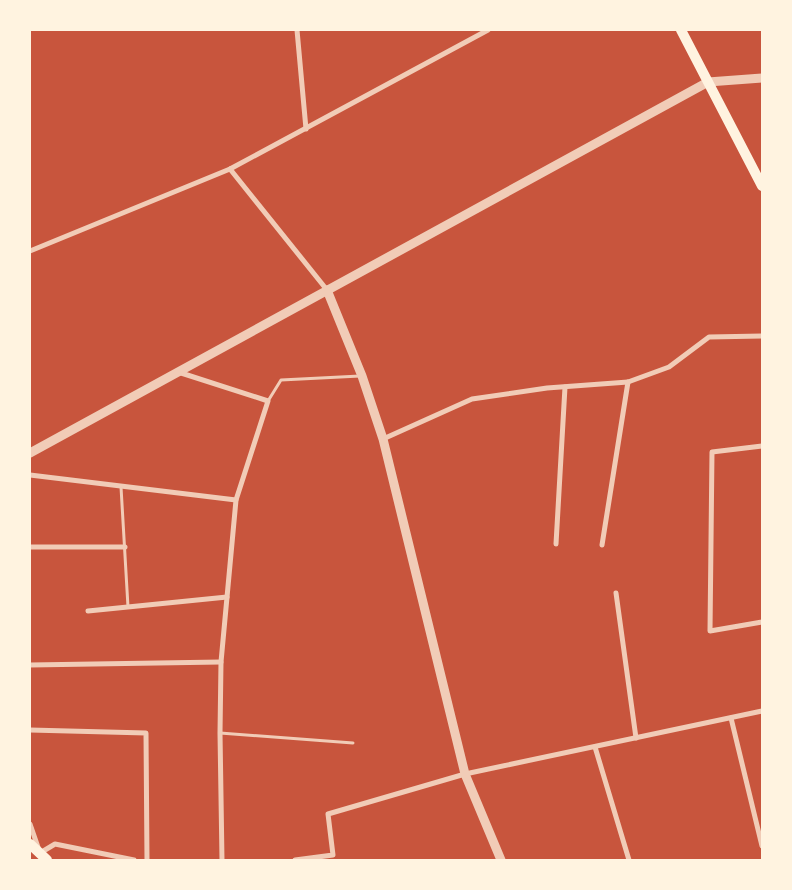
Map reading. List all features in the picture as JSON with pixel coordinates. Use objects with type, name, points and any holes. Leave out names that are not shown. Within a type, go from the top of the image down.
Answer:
[{"type":"main road","points":[[681,30],[762,186]]},
{"type":"main road","points":[[30,844],[44,857]]},
{"type":"street","points":[[297,30],[306,129]]},
{"type":"street","points":[[30,251],[230,169],[488,30]]},
{"type":"street","points":[[30,453],[708,82],[762,78]]},
{"type":"street","points":[[230,169],[327,290],[362,376],[383,439],[465,774],[501,860]]},
{"type":"street","points":[[383,439],[472,398],[628,382],[669,367],[710,337],[762,336]]},
{"type":"street","points":[[178,372],[268,401],[236,500],[222,662],[220,733],[222,860]]},
{"type":"street","points":[[602,545],[628,382]]},
{"type":"street","points":[[556,544],[565,387]]},
{"type":"street","points":[[762,446],[712,452],[710,631],[762,622]]},
{"type":"street","points":[[30,475],[236,500]]},
{"type":"street","points":[[30,547],[124,547]]},
{"type":"street","points":[[616,593],[636,738]]},
{"type":"street","points":[[88,611],[227,597]]},
{"type":"street","points":[[30,665],[222,662]]},
{"type":"street","points":[[296,860],[333,855],[328,814],[465,774],[762,711]]},
{"type":"street","points":[[731,718],[762,846]]},
{"type":"street","points":[[30,730],[146,733],[147,860]]},
{"type":"street","points":[[595,747],[629,860]]},
{"type":"street","points":[[30,824],[44,857],[55,844],[134,860]]},
{"type":"lane","points":[[268,401],[281,380],[362,376]]},
{"type":"lane","points":[[121,487],[128,607]]},
{"type":"lane","points":[[220,733],[353,743]]}]
